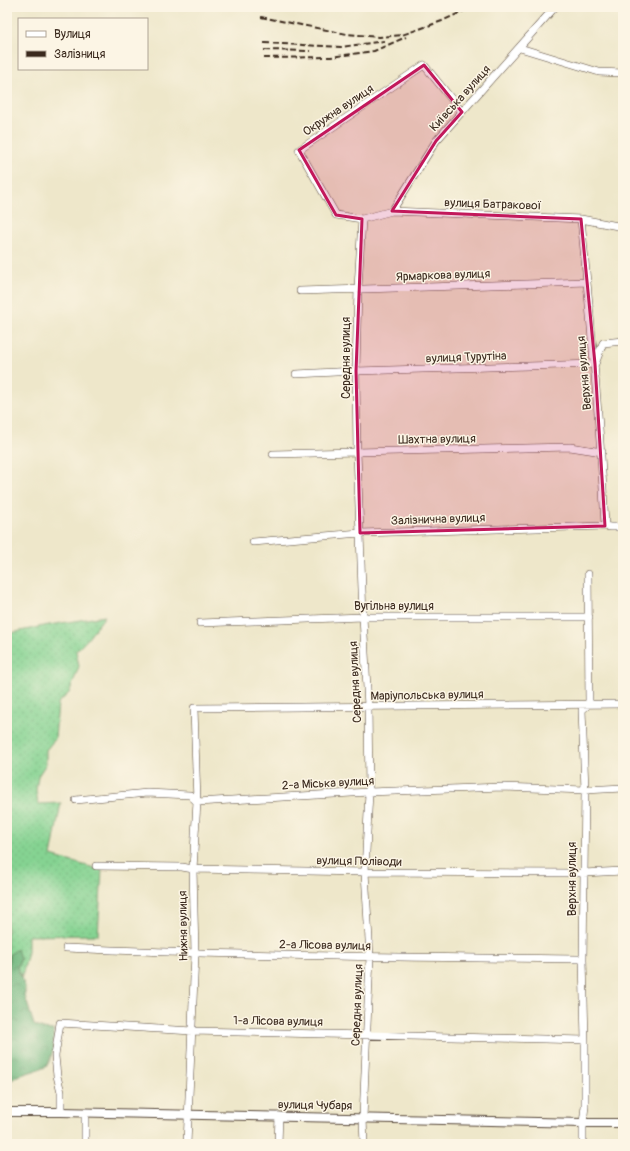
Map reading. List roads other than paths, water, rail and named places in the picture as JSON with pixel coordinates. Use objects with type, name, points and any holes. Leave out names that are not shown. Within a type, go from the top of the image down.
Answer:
[{"type":"street","name":"Київська вулиця","points":[[392,211],[436,141],[555,7]]},
{"type":"street","points":[[520,48],[599,72],[623,73]]},
{"type":"street","name":"Окружна вулиця","points":[[362,219],[336,215],[299,150],[424,65],[462,112]]},
{"type":"street","name":"вулиця Батракової","points":[[362,219],[392,211],[581,218],[623,227]]},
{"type":"street","name":"Верхня вулиця","points":[[581,218],[602,452],[605,526]]},
{"type":"street","name":"Середня вулиця","points":[[362,219],[358,288],[356,371],[357,452],[368,706],[369,792],[365,872],[370,957],[364,1144]]},
{"type":"street","name":"Ярмаркова вулиця","points":[[300,291],[587,282]]},
{"type":"street","points":[[595,364],[604,343],[623,341]]},
{"type":"street","name":"вулиця Турутіна","points":[[296,374],[595,364]]},
{"type":"street","name":"Шахтна вулиця","points":[[273,454],[570,447],[602,452]]},
{"type":"street","name":"Залізнична вулиця","points":[[253,542],[360,533],[605,526],[623,527]]},
{"type":"street","name":"Верхня вулиця","points":[[583,1144],[585,1106],[583,873],[585,790],[582,710],[589,704],[588,574]]},
{"type":"street","name":"Вугільна вулиця","points":[[200,623],[363,616],[589,617]]},
{"type":"street","name":"Маріупольська вулиця","points":[[194,708],[623,704]]},
{"type":"street","name":"Нижня вулиця","points":[[187,1144],[195,954],[193,869],[197,802],[194,708]]},
{"type":"street","name":"2-а Міська вулиця","points":[[76,800],[147,793],[190,795],[197,802],[369,792],[502,787],[585,790],[623,788]]},
{"type":"street","name":"вулиця Поліводи","points":[[96,866],[365,872],[583,873],[623,871]]},
{"type":"street","name":"2-а Лісова вулиця","points":[[66,948],[195,954],[583,958]]},
{"type":"street","name":"1-а Лісова вулиця","points":[[61,1112],[62,1092],[57,1076],[55,1056],[60,1023],[192,1031],[585,1040]]},
{"type":"street","name":"вулиця Чубаря","points":[[7,1112],[188,1114],[623,1123]]},
{"type":"street","points":[[85,1113],[85,1144]]},
{"type":"street","points":[[278,1144],[279,1116]]},
{"type":"railway","points":[[261,17],[347,34],[379,37],[402,35],[442,21],[472,7]]},
{"type":"railway","points":[[264,58],[331,57],[374,51],[406,37]]},
{"type":"railway","points":[[264,43],[341,47],[384,41]]},
{"type":"railway","points":[[264,50],[310,51]]}]
